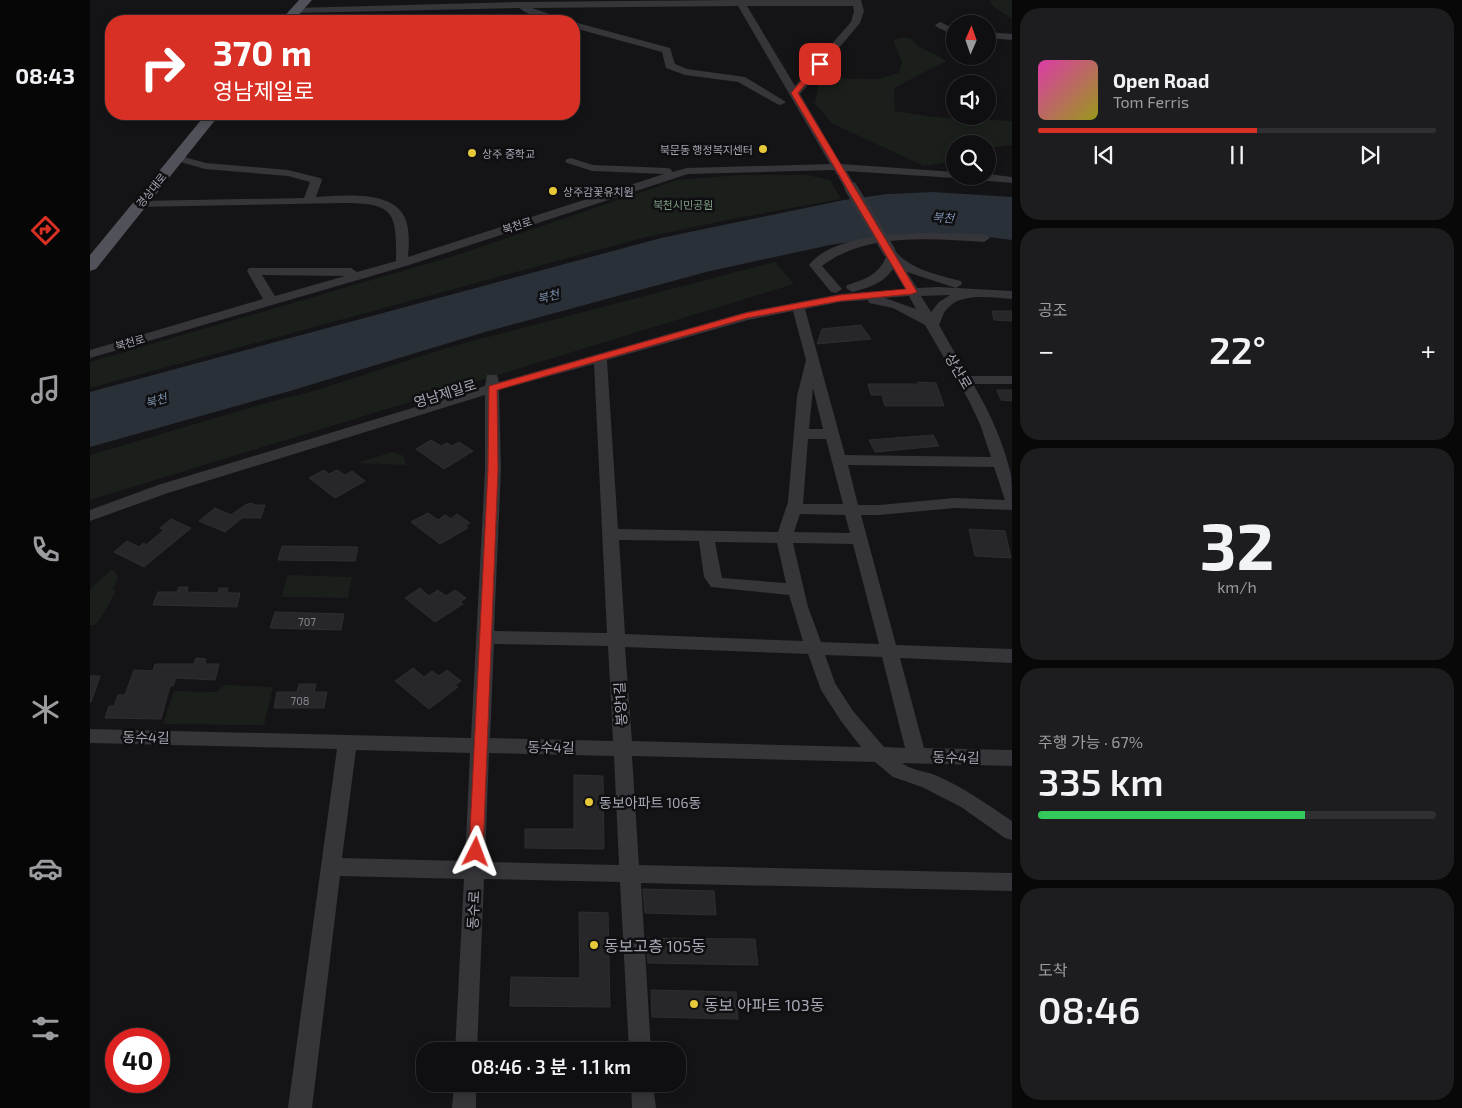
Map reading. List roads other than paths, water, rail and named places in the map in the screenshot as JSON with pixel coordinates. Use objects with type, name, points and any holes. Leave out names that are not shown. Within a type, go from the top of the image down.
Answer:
[{"type":"main road","points":[[300,10],[313,0]]},
{"type":"main road","name":"경상대로","points":[[90,248],[198,120]]},
{"type":"main road","name":"경상대로","points":[[90,266],[208,120]]},
{"type":"street","points":[[740,1],[840,171]]},
{"type":"street","points":[[300,10],[514,2],[856,1],[859,11],[855,22],[795,93]]},
{"type":"street","points":[[514,2],[540,15]]},
{"type":"street","points":[[940,25],[946,28]]},
{"type":"street","points":[[580,27],[667,50],[670,66],[685,72],[741,79],[781,102]]},
{"type":"street","points":[[996,36],[1012,37]]},
{"type":"street","points":[[781,73],[788,78],[808,77]]},
{"type":"street","points":[[178,158],[205,166],[288,173],[316,180],[309,201]]},
{"type":"street","points":[[572,161],[592,168],[687,171]]},
{"type":"street","name":"북천로","points":[[90,354],[402,263],[687,171],[840,171],[946,175]]},
{"type":"street","name":"상산로","points":[[840,171],[933,324],[964,380],[987,424],[1011,491]]},
{"type":"street","points":[[996,179],[1012,180]]},
{"type":"street","points":[[139,205],[368,200],[384,203],[396,213],[402,233],[402,263]]},
{"type":"street","points":[[984,238],[904,237],[857,243],[820,259],[815,265],[838,294],[884,301],[907,309],[933,324],[939,307],[947,301],[984,293],[1012,295]]},
{"type":"street","points":[[852,288],[875,281],[884,276],[891,254],[903,265],[956,284]]},
{"type":"street","points":[[271,301],[253,271],[368,272]]},
{"type":"street","name":"영남제일로","points":[[90,504],[157,481],[492,383],[737,308],[798,295],[838,294],[956,284],[1012,287]]},
{"type":"street","name":"영남제일로","points":[[90,516],[164,489],[492,383],[746,316],[798,305],[838,294],[852,288],[910,288],[984,293]]},
{"type":"street","points":[[798,305],[850,510],[916,756]]},
{"type":"street","name":"봉양1길","points":[[600,356],[639,1042]]},
{"type":"street","points":[[812,359],[804,396],[796,502],[784,537],[796,590],[813,649],[827,684],[847,716],[879,755],[900,772],[928,781],[968,801],[1012,832]]},
{"type":"street","points":[[964,380],[1012,380]]},
{"type":"street","name":"동수로","points":[[466,1042],[482,746],[493,469],[492,383]]},
{"type":"street","points":[[801,434],[831,434]]},
{"type":"street","points":[[838,460],[1001,462]]},
{"type":"street","points":[[794,509],[879,510],[955,503],[1012,505]]},
{"type":"street","points":[[610,534],[858,539]]},
{"type":"street","points":[[706,535],[712,577],[717,583],[796,590]]},
{"type":"street","points":[[486,637],[616,640],[1012,656]]},
{"type":"street","name":"동수4길","points":[[90,736],[1012,758]]},
{"type":"street","points":[[300,1108],[347,743]]},
{"type":"street","points":[[330,867],[630,872],[1012,882]]},
{"type":"street","points":[[464,1108],[465,1092]]},
{"type":"street","points":[[643,1092],[644,1108]]},
{"type":"water","name":"북천","points":[[933,192],[1012,197],[1012,240],[987,237],[899,235],[830,245],[706,272],[485,332],[290,391],[90,447],[90,392],[661,238],[844,200],[887,194]]},
{"type":"place","name":"북문동 행정복지센터","points":[[763,149]]},
{"type":"place","name":"상주 중학교","points":[[472,153]]},
{"type":"place","name":"상주감꽃유치원","points":[[553,191]]},
{"type":"place","name":"동보아파트 106동","points":[[589,802]]},
{"type":"place","name":"동보고층 105동","points":[[594,945]]},
{"type":"place","name":"동보 아파트 103동","points":[[694,1004]]},
{"type":"park label","name":"북천시민공원","points":[[683,204]]}]
